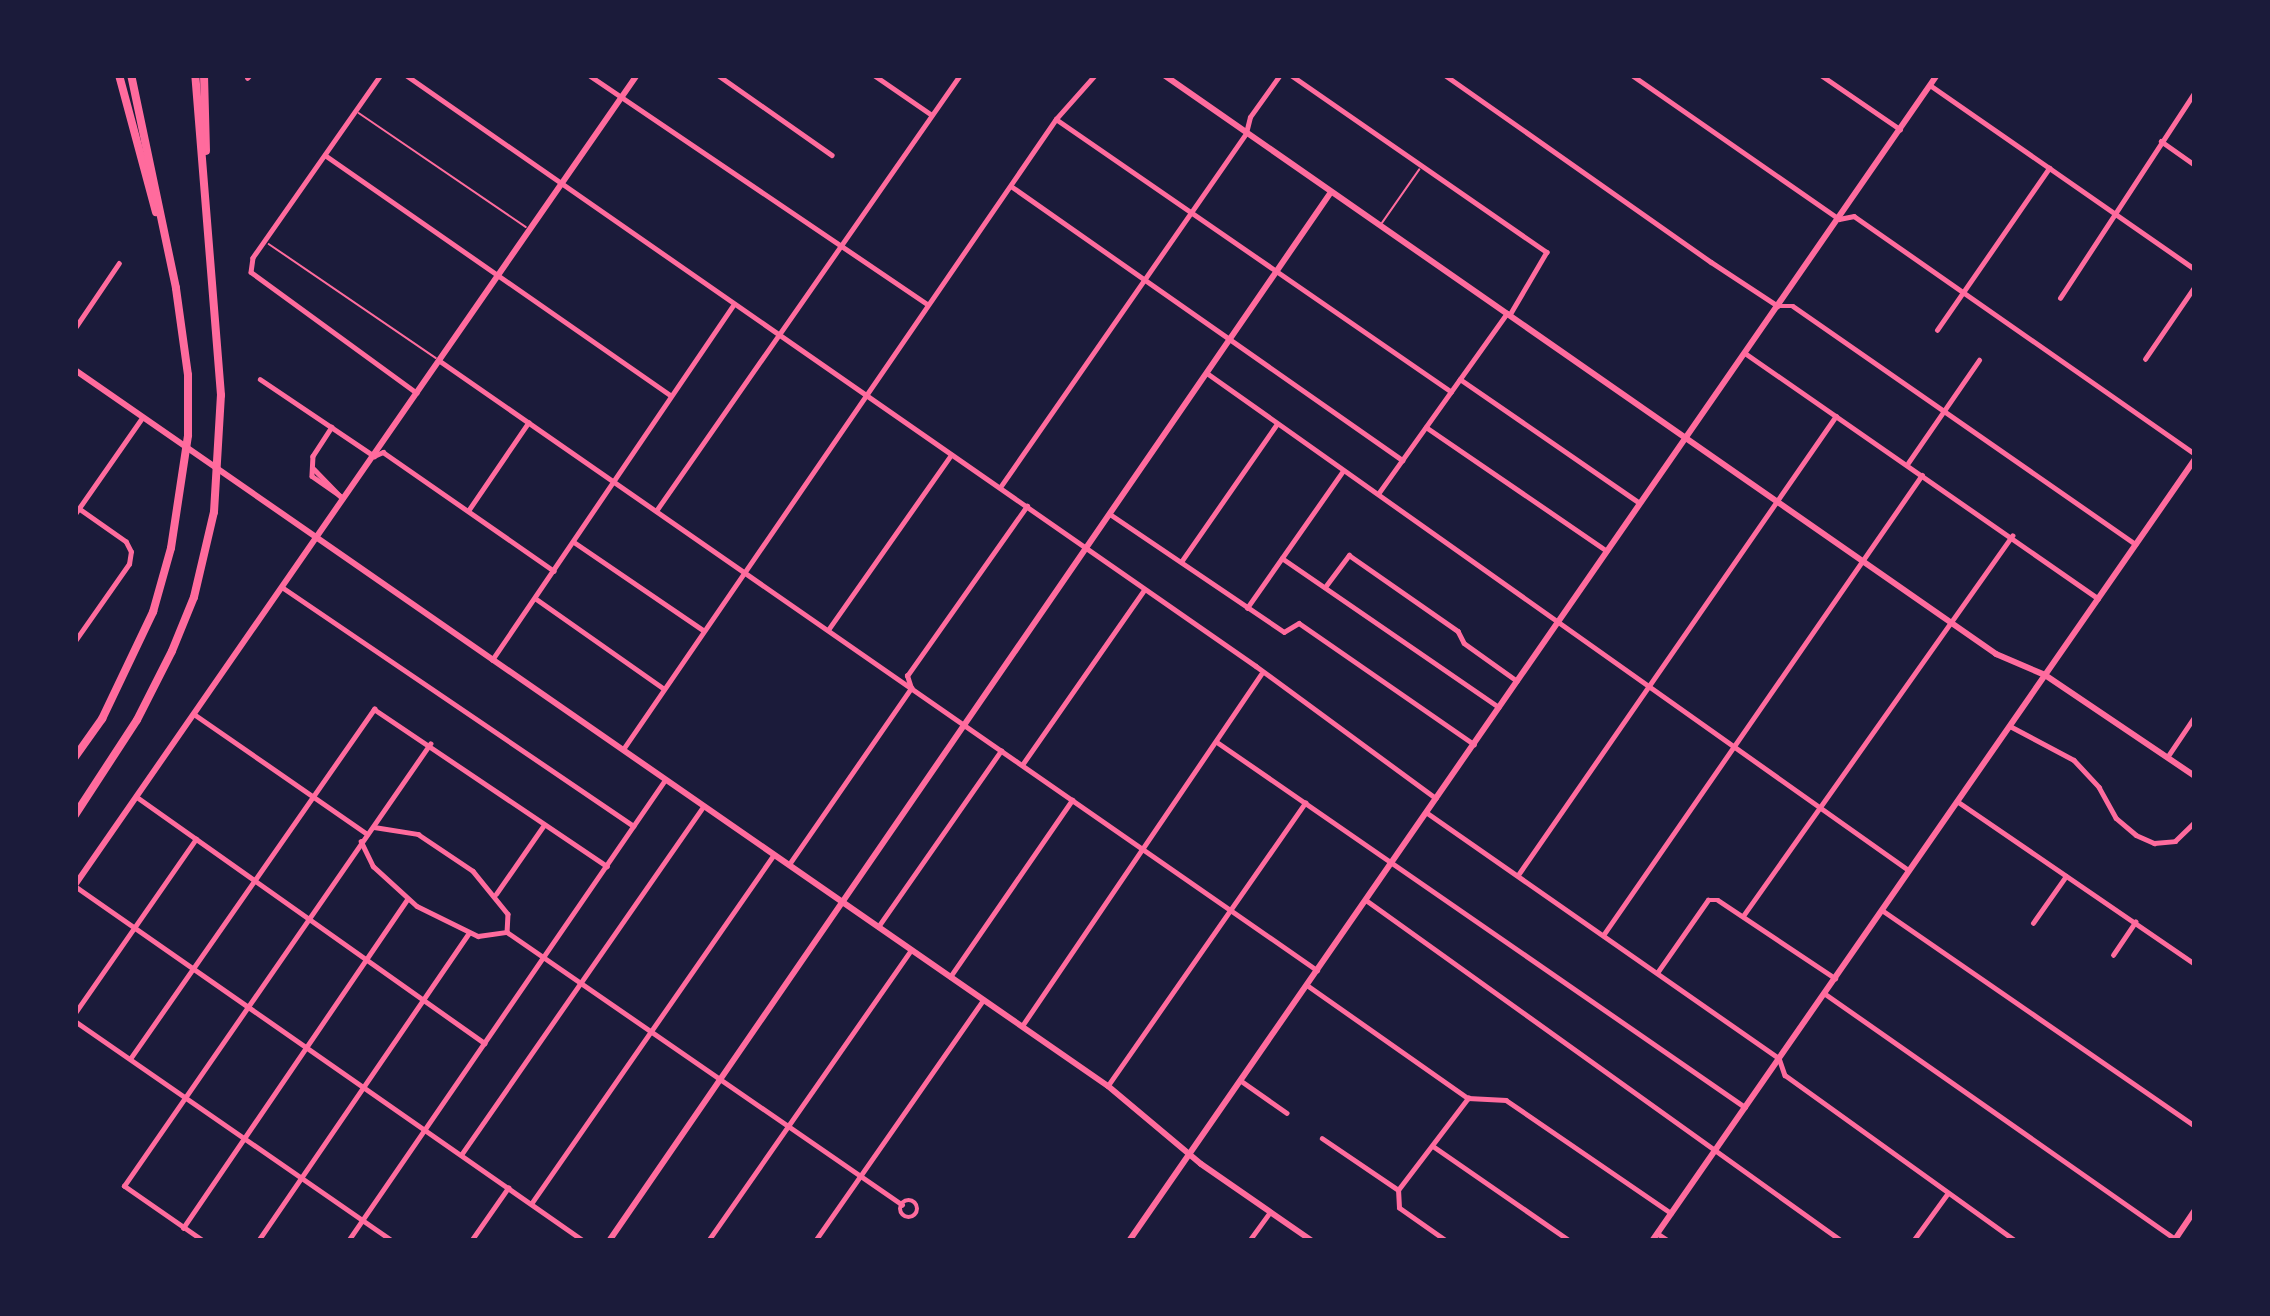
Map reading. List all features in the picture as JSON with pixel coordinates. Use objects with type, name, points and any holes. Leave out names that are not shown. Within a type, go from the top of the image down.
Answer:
[{"type":"highway","points":[[119,75],[176,288]]},
{"type":"highway","points":[[75,757],[102,719],[153,612],[181,493],[188,400],[176,288],[131,75]]},
{"type":"highway","points":[[75,814],[137,720],[172,652],[194,597],[214,512],[222,422],[200,75]]},
{"type":"street","points":[[381,75],[266,242],[251,272],[417,393]]},
{"type":"street","points":[[406,75],[1000,487],[1436,798]]},
{"type":"street","points":[[589,75],[927,304]]},
{"type":"street","points":[[584,1241],[75,886],[638,75]]},
{"type":"street","points":[[718,75],[832,155]]},
{"type":"street","points":[[874,75],[932,115]]},
{"type":"street","points":[[656,511],[960,75]]},
{"type":"street","points":[[622,750],[1056,119],[1095,75]]},
{"type":"street","points":[[1164,75],[1996,654],[2045,675],[2195,776]]},
{"type":"street","points":[[1000,487],[1246,133],[1250,117],[1280,75]]},
{"type":"street","points":[[1291,75],[1546,251],[1548,258],[1378,496]]},
{"type":"street","points":[[1445,75],[1778,307],[1793,306],[2136,544]]},
{"type":"street","points":[[1632,75],[1839,219],[1853,216],[2195,457],[1652,1241]]},
{"type":"street","points":[[1821,75],[1900,129]]},
{"type":"street","points":[[1129,1241],[1937,75]]},
{"type":"street","points":[[1930,85],[2195,269]]},
{"type":"street","points":[[2060,298],[2195,92]]},
{"type":"street","points":[[1056,119],[1451,392]]},
{"type":"street","points":[[2161,141],[2195,165]]},
{"type":"street","points":[[326,155],[671,396]]},
{"type":"street","points":[[1936,329],[2049,168]]},
{"type":"street","points":[[1011,186],[1403,460]]},
{"type":"street","points":[[609,1241],[1331,192]]},
{"type":"street","points":[[75,328],[119,263]]},
{"type":"street","points":[[2145,359],[2195,286]]},
{"type":"street","points":[[492,660],[734,304]]},
{"type":"street","points":[[1745,353],[2098,598]]},
{"type":"street","points":[[1908,463],[1978,360]]},
{"type":"street","points":[[440,362],[1317,970]]},
{"type":"street","points":[[75,370],[1108,1086],[1190,1154],[1312,1241]]},
{"type":"street","points":[[1207,373],[1910,870]]},
{"type":"street","points":[[260,379],[374,456]]},
{"type":"street","points":[[1460,379],[1640,504]]},
{"type":"street","points":[[1517,875],[1836,416]]},
{"type":"street","points":[[75,641],[129,564],[131,552],[126,542],[77,511],[142,418]]},
{"type":"street","points":[[468,511],[528,423]]},
{"type":"street","points":[[1181,562],[1277,424]]},
{"type":"street","points":[[332,427],[313,456],[314,469],[344,499]]},
{"type":"street","points":[[1426,427],[1607,551]]},
{"type":"street","points":[[374,456],[383,452],[554,571]]},
{"type":"street","points":[[828,630],[951,454]]},
{"type":"street","points":[[1247,608],[1343,471]]},
{"type":"street","points":[[1603,936],[1922,475]]},
{"type":"street","points":[[788,865],[910,688],[908,676],[1027,506]]},
{"type":"street","points":[[1110,514],[1284,632],[1299,623],[1474,744]]},
{"type":"street","points":[[1743,916],[2012,536]]},
{"type":"street","points":[[574,542],[703,630]]},
{"type":"street","points":[[1325,587],[1349,555],[1458,631],[1465,643],[1517,681]]},
{"type":"street","points":[[1282,558],[1499,707]]},
{"type":"street","points":[[282,587],[634,826]]},
{"type":"street","points":[[1022,765],[1144,590]]},
{"type":"street","points":[[535,598],[663,688]]},
{"type":"street","points":[[1022,1026],[1261,674]]},
{"type":"street","points":[[130,1059],[374,709],[607,866]]},
{"type":"street","points":[[194,714],[310,796],[369,830],[428,839],[496,894],[511,922],[507,932]]},
{"type":"street","points":[[2167,757],[2195,716]]},
{"type":"street","points":[[2010,726],[2074,760],[2099,788],[2116,818],[2136,835],[2154,843],[2175,841],[2195,822]]},
{"type":"street","points":[[1217,742],[1745,1106]]},
{"type":"street","points":[[202,1241],[124,1186],[430,744]]},
{"type":"street","points":[[878,927],[1001,751]]},
{"type":"street","points":[[347,1241],[665,779]]},
{"type":"street","points":[[136,797],[485,1043]]},
{"type":"street","points":[[950,977],[1072,800]]},
{"type":"street","points":[[1957,801],[2195,964]]},
{"type":"street","points":[[1108,1086],[1305,803]]},
{"type":"street","points":[[461,1155],[703,807]]},
{"type":"street","points":[[1426,812],[1779,1058],[1785,1075],[2017,1241]]},
{"type":"street","points":[[496,894],[545,823]]},
{"type":"street","points":[[196,838],[75,1017],[393,1241]]},
{"type":"street","points":[[361,842],[373,866],[408,899],[469,932],[507,932],[902,1204]]},
{"type":"street","points":[[531,1204],[774,856]]},
{"type":"street","points":[[2033,923],[2066,876]]},
{"type":"street","points":[[183,1228],[408,899]]},
{"type":"street","points":[[1366,900],[1842,1241]]},
{"type":"street","points":[[1657,973],[1708,900],[1718,900],[1835,978]]},
{"type":"street","points":[[1882,910],[2195,1126]]},
{"type":"street","points":[[2113,955],[2134,922]]},
{"type":"street","points":[[257,1241],[469,932]]},
{"type":"street","points":[[708,1241],[910,950]]},
{"type":"street","points":[[1307,985],[1468,1098],[1506,1100],[1671,1213]]},
{"type":"street","points":[[1824,993],[2176,1240],[2195,1210]]},
{"type":"street","points":[[815,1241],[983,1000]]},
{"type":"street","points":[[1240,1081],[1287,1113]]},
{"type":"street","points":[[1446,1241],[1399,1208],[1398,1190],[1468,1098]]},
{"type":"street","points":[[1322,1138],[1398,1190]]},
{"type":"street","points":[[1433,1146],[1570,1241]]},
{"type":"street","points":[[471,1241],[508,1188]]},
{"type":"street","points":[[1913,1241],[1948,1193]]},
{"type":"street","points":[[1250,1241],[1270,1212]]},
{"type":"street","points":[[1658,1233],[1669,1241]]},
{"type":"lane","points":[[356,110],[530,230]]},
{"type":"lane","points":[[1380,226],[1422,165]]},
{"type":"lane","points":[[266,242],[440,362]]}]
